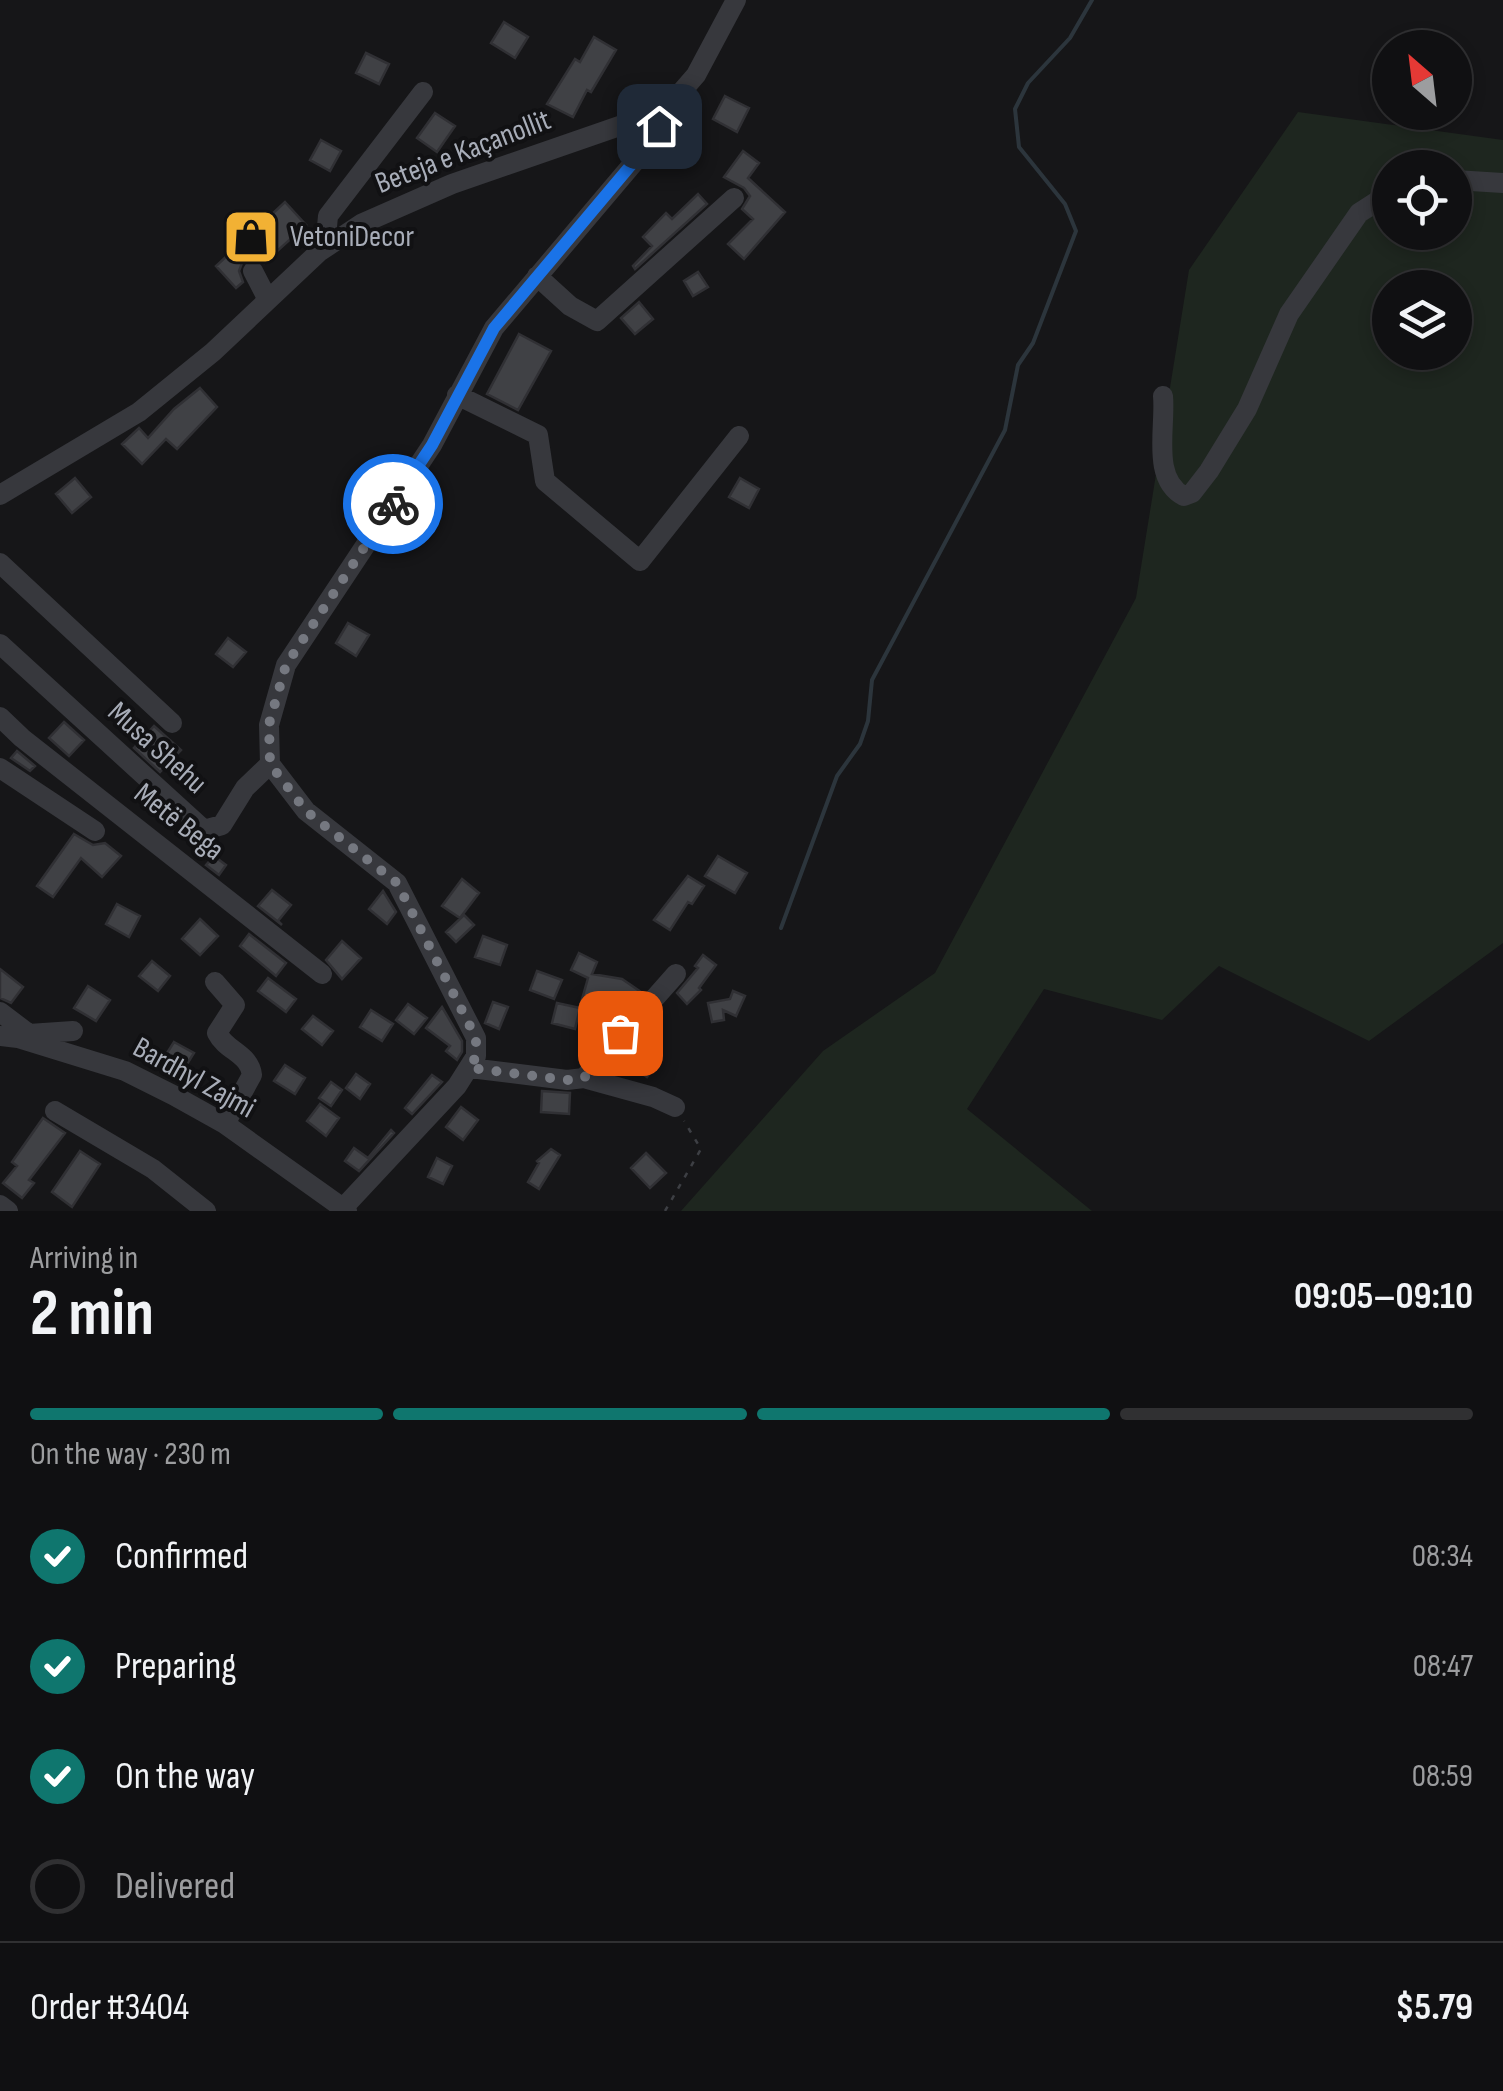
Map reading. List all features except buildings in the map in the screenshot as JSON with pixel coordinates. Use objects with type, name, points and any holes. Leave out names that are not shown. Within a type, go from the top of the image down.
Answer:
[{"type":"street","name":"Beteja e Kaçanollit","points":[[0,494],[139,412],[213,352],[325,248],[361,224],[452,184],[632,122],[676,98],[696,76],[736,0]]},
{"type":"street","points":[[325,248],[328,216],[423,92]]},
{"type":"street","points":[[345,1210],[470,1068],[476,1056],[476,1038],[397,883],[306,811],[270,764],[269,724],[286,665],[432,445],[494,328],[642,152],[676,98]]},
{"type":"street","points":[[1472,181],[1503,183]]},
{"type":"street","points":[[537,276],[570,306],[596,320],[734,198]]},
{"type":"street","points":[[1163,396],[1164,471],[1171,486],[1184,496],[1192,493],[1209,471],[1247,408],[1288,314],[1359,213],[1372,205]]},
{"type":"street","points":[[253,271],[268,300]]},
{"type":"street","points":[[457,394],[538,435],[545,481],[640,561],[739,436]]},
{"type":"street","points":[[0,563],[172,723]]},
{"type":"street","name":"Musa Shehu","points":[[0,644],[204,830],[222,825],[245,788],[270,764]]},
{"type":"street","name":"Metë Bega","points":[[0,717],[322,974]]},
{"type":"street","points":[[0,768],[95,831]]},
{"type":"street","points":[[584,1078],[676,974]]},
{"type":"street","points":[[215,982],[234,1005],[217,1034],[252,1067],[252,1075],[225,1124]]},
{"type":"street","points":[[0,1012],[29,1034],[73,1031]]},
{"type":"street","name":"Bardhyl Zajmi","points":[[0,1036],[125,1070],[225,1124],[345,1210]]},
{"type":"street","points":[[470,1068],[567,1080],[584,1078],[675,1107]]},
{"type":"street","points":[[55,1111],[153,1169],[206,1211]]},
{"type":"street","points":[[0,1205],[8,1211]]},
{"type":"path","points":[[666,1211],[701,1149],[675,1107]]},
{"type":"shaded area","points":[[1298,112],[1372,122],[1372,130],[1430,130],[1503,140],[1503,943],[1369,1041],[1219,966],[1162,1020],[1044,989],[967,1109],[1092,1211],[681,1211],[823,1051],[935,973],[1136,598],[1189,270]]},
{"type":"waterway","points":[[781,928],[837,776],[860,744],[868,721],[872,680],[1005,430],[1018,365],[1033,343],[1076,231],[1065,204],[1019,147],[1015,109],[1028,83],[1070,38],[1092,0]]},
{"type":"way so far","points":[[393,504],[286,665],[269,724],[270,764],[306,811],[397,883],[476,1038],[476,1056],[470,1068],[567,1080],[584,1078],[620,1033]]},
{"type":"place","name":"VetoniDecor","points":[[251,237]]},
{"type":"route","points":[[393,504],[432,445],[494,328],[642,152],[659,126]]}]
